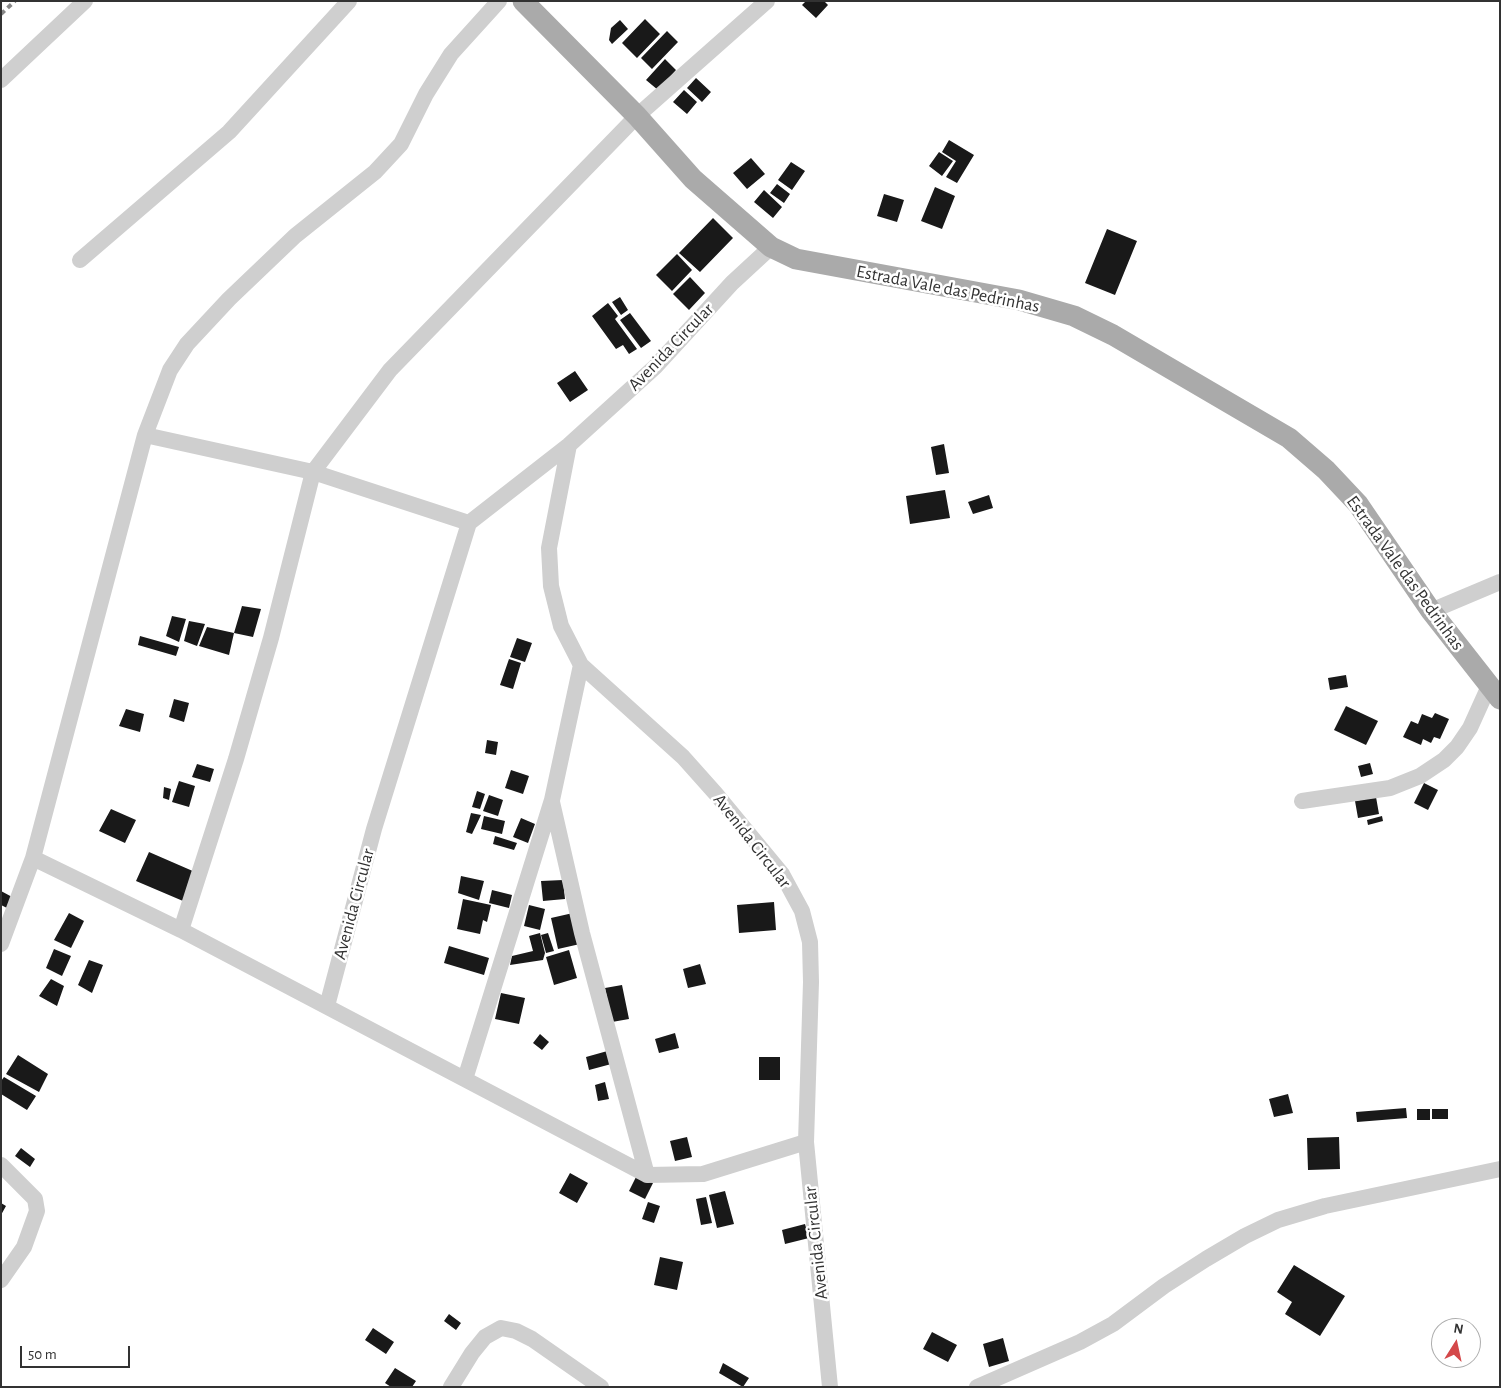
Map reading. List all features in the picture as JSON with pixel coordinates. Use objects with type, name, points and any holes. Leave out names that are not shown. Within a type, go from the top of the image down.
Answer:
[{"type":"main road","name":"Estrada Vale das Pedrinhas","points":[[523,1],[637,116],[693,179],[771,247],[796,259],[1019,300],[1074,316],[1113,335],[1289,438],[1326,470],[1358,504],[1431,610],[1494,693]]},
{"type":"street","points":[[1,80],[84,1]]},
{"type":"street","points":[[80,260],[229,132],[349,1]]},
{"type":"street","points":[[1,944],[33,858],[145,434],[170,370],[187,344],[230,299],[295,236],[375,172],[401,144],[426,94],[451,54],[498,1]]},
{"type":"street","points":[[181,930],[236,759],[268,648],[313,472],[390,370],[637,116],[767,1]]},
{"type":"street","name":"Avenida Circular","points":[[327,1006],[374,829],[469,523],[569,445],[655,367],[732,283],[771,247]]},
{"type":"street","points":[[145,434],[313,472],[469,523]]},
{"type":"street","name":"Avenida Circular","points":[[569,445],[550,548],[551,586],[561,626],[581,665],[684,757],[782,874],[802,911],[810,942],[811,982],[806,1142],[830,1387]]},
{"type":"street","points":[[1431,610],[1500,582]]},
{"type":"street","points":[[465,1078],[552,800],[581,665]]},
{"type":"street","points":[[1302,802],[1390,788],[1420,776],[1444,760],[1457,747],[1494,693]]},
{"type":"street","points":[[552,800],[582,933],[647,1175]]},
{"type":"street","points":[[33,858],[181,930],[327,1006],[402,1048],[465,1078],[647,1175],[703,1174],[806,1142]]},
{"type":"street","points":[[1,1165],[35,1199],[38,1211],[24,1247],[1,1280]]},
{"type":"street","points":[[976,1387],[1080,1342],[1113,1324],[1206,1259],[1245,1236],[1278,1220],[1326,1206],[1500,1168]]},
{"type":"street","points":[[451,1387],[472,1353],[485,1337],[501,1328],[516,1331],[532,1339],[600,1387]]},
{"type":"building","points":[[806,1],[824,1],[828,5],[816,18],[802,5]]},
{"type":"building","points":[[645,19],[660,34],[637,58],[622,43]]},
{"type":"building","points":[[620,20],[628,29],[612,44],[609,40],[611,28]]},
{"type":"building","points":[[667,31],[678,42],[652,69],[641,58]]},
{"type":"building","points":[[665,59],[676,70],[658,90],[646,80]]},
{"type":"building","points":[[696,78],[711,92],[702,102],[687,88]]},
{"type":"building","points":[[684,90],[697,102],[687,114],[673,102]]},
{"type":"building","points":[[949,140],[974,155],[957,183],[946,177],[956,161],[942,152]]},
{"type":"building","points":[[939,152],[953,161],[942,176],[929,166]]},
{"type":"building","points":[[751,158],[765,174],[747,189],[733,173]]},
{"type":"building","points":[[791,162],[805,171],[792,190],[778,180]]},
{"type":"building","points":[[777,184],[790,194],[784,203],[770,193]]},
{"type":"building","points":[[935,187],[955,196],[942,229],[921,221]]},
{"type":"building","points":[[764,190],[782,207],[773,218],[754,202]]},
{"type":"building","points":[[884,194],[904,200],[897,222],[877,216]]},
{"type":"building","points":[[713,218],[733,238],[700,272],[679,253]]},
{"type":"building","points":[[1107,229],[1137,241],[1115,295],[1085,283]]},
{"type":"building","points":[[677,254],[692,270],[672,291],[656,275]]},
{"type":"building","points":[[690,277],[705,293],[689,310],[673,294]]},
{"type":"building","points":[[620,297],[628,310],[621,315],[612,302]]},
{"type":"building","points":[[608,303],[618,316],[615,319],[637,349],[629,354],[623,345],[616,349],[592,316]]},
{"type":"building","points":[[630,313],[651,341],[641,348],[620,320]]},
{"type":"building","points":[[575,371],[588,390],[570,402],[557,383]]},
{"type":"building","points":[[944,444],[949,473],[936,475],[931,447]]},
{"type":"building","points":[[945,490],[950,518],[910,524],[906,496]]},
{"type":"building","points":[[989,495],[993,508],[973,514],[968,502]]},
{"type":"building","points":[[242,606],[261,609],[253,637],[234,633]]},
{"type":"building","points":[[172,616],[186,619],[179,642],[166,636]]},
{"type":"building","points":[[189,621],[205,624],[197,646],[184,641]]},
{"type":"building","points":[[207,627],[234,633],[229,655],[199,646]]},
{"type":"building","points":[[140,636],[179,647],[176,656],[138,645]]},
{"type":"building","points":[[517,638],[532,643],[525,662],[510,657]]},
{"type":"building","points":[[509,659],[521,663],[513,689],[500,685]]},
{"type":"building","points":[[1346,675],[1348,687],[1330,690],[1328,678]]},
{"type":"building","points":[[174,699],[189,703],[184,722],[169,717]]},
{"type":"building","points":[[1346,706],[1378,721],[1366,745],[1334,730]]},
{"type":"building","points":[[126,709],[144,714],[140,732],[119,726]]},
{"type":"building","points":[[1435,713],[1449,719],[1440,739],[1434,737],[1431,743],[1423,739],[1421,745],[1403,737],[1411,721],[1418,724],[1422,714],[1432,718]]},
{"type":"building","points":[[487,740],[498,742],[496,755],[485,753]]},
{"type":"building","points":[[1370,763],[1373,774],[1361,777],[1358,766]]},
{"type":"building","points":[[197,764],[214,769],[210,782],[192,777]]},
{"type":"building","points":[[511,770],[529,776],[523,794],[505,788]]},
{"type":"building","points":[[179,781],[195,786],[189,807],[172,802]]},
{"type":"building","points":[[1424,783],[1438,790],[1428,810],[1414,803]]},
{"type":"building","points":[[164,787],[171,789],[169,800],[163,798]]},
{"type":"building","points":[[477,791],[485,794],[480,809],[472,807]]},
{"type":"building","points":[[489,795],[503,800],[498,816],[483,811]]},
{"type":"building","points":[[1376,797],[1379,814],[1358,818],[1355,801]]},
{"type":"building","points":[[111,809],[136,820],[125,843],[99,831]]},
{"type":"building","points":[[471,813],[481,815],[472,834],[466,832]]},
{"type":"building","points":[[484,816],[505,821],[502,834],[481,829]]},
{"type":"building","points":[[1382,816],[1383,821],[1368,825],[1367,820]]},
{"type":"building","points":[[521,818],[535,824],[528,843],[513,837]]},
{"type":"building","points":[[495,836],[517,843],[514,850],[493,844]]},
{"type":"building","points":[[149,852],[195,872],[183,901],[136,881]]},
{"type":"building","points":[[461,876],[484,881],[479,900],[458,893]]},
{"type":"building","points":[[563,880],[565,899],[543,901],[541,881]]},
{"type":"building","points":[[492,890],[512,895],[509,908],[489,903]]},
{"type":"building","points":[[1,891],[14,898],[9,909],[1,905]]},
{"type":"building","points":[[463,899],[491,905],[487,922],[483,920],[480,934],[457,929]]},
{"type":"building","points":[[774,902],[776,930],[739,933],[737,905]]},
{"type":"building","points":[[529,905],[545,909],[540,930],[524,926]]},
{"type":"building","points":[[69,913],[84,921],[71,948],[54,940]]},
{"type":"building","points":[[573,913],[580,944],[558,949],[551,918]]},
{"type":"building","points":[[540,933],[545,953],[543,960],[510,965],[512,956],[533,951],[529,936]]},
{"type":"building","points":[[548,933],[554,951],[546,953],[541,935]]},
{"type":"building","points":[[449,946],[489,958],[484,975],[444,963]]},
{"type":"building","points":[[54,949],[71,956],[62,976],[46,968]]},
{"type":"building","points":[[569,950],[577,978],[554,985],[546,957]]},
{"type":"building","points":[[89,960],[103,965],[92,993],[78,985]]},
{"type":"building","points":[[700,964],[706,984],[688,988],[683,969]]},
{"type":"building","points":[[51,979],[64,986],[57,1006],[39,996]]},
{"type":"building","points":[[622,985],[629,1019],[612,1022],[605,988]]},
{"type":"building","points":[[501,993],[525,998],[519,1024],[495,1019]]},
{"type":"building","points":[[675,1033],[679,1048],[659,1053],[655,1039]]},
{"type":"building","points":[[540,1034],[549,1042],[542,1050],[533,1043]]},
{"type":"building","points":[[611,1050],[615,1063],[589,1070],[586,1057]]},
{"type":"building","points":[[18,1055],[48,1074],[39,1092],[6,1074]]},
{"type":"building","points":[[759,1057],[780,1057],[780,1080],[759,1080]]},
{"type":"building","points":[[4,1077],[36,1096],[27,1110],[1,1094],[1,1081]]},
{"type":"building","points":[[605,1082],[609,1099],[598,1101],[595,1085]]},
{"type":"building","points":[[1288,1094],[1293,1113],[1274,1117],[1269,1099]]},
{"type":"building","points":[[1406,1108],[1407,1118],[1357,1122],[1356,1112]]},
{"type":"building","points":[[1417,1109],[1430,1109],[1430,1120],[1417,1120]]},
{"type":"building","points":[[1432,1109],[1448,1109],[1448,1119],[1432,1119]]},
{"type":"building","points":[[687,1137],[692,1157],[675,1161],[670,1141]]},
{"type":"building","points":[[1339,1137],[1340,1169],[1308,1170],[1307,1138]]},
{"type":"building","points":[[21,1148],[35,1159],[30,1167],[15,1156]]},
{"type":"building","points":[[570,1173],[588,1183],[577,1203],[559,1193]]},
{"type":"building","points":[[637,1175],[653,1183],[645,1199],[629,1191]]},
{"type":"building","points":[[725,1191],[734,1224],[717,1228],[709,1195]]},
{"type":"building","points":[[706,1197],[712,1223],[701,1225],[696,1199]]},
{"type":"building","points":[[648,1202],[660,1206],[654,1223],[642,1219]]},
{"type":"building","points":[[1,1203],[6,1206],[1,1215]]},
{"type":"building","points":[[805,1224],[809,1238],[785,1244],[782,1230]]},
{"type":"building","points":[[660,1257],[683,1262],[677,1290],[654,1285]]},
{"type":"building","points":[[1294,1265],[1345,1296],[1320,1336],[1285,1314],[1292,1302],[1277,1292]]},
{"type":"building","points":[[449,1314],[461,1323],[456,1330],[444,1321]]},
{"type":"building","points":[[373,1328],[394,1342],[386,1354],[365,1340]]},
{"type":"building","points":[[932,1332],[957,1345],[948,1362],[923,1349]]},
{"type":"building","points":[[1003,1338],[1009,1361],[989,1367],[983,1344]]},
{"type":"building","points":[[723,1363],[749,1378],[743,1387],[719,1373]]},
{"type":"building","points":[[395,1368],[416,1381],[412,1387],[391,1387],[385,1383]]},
{"type":"railway","points":[[1,14],[15,1]]}]
